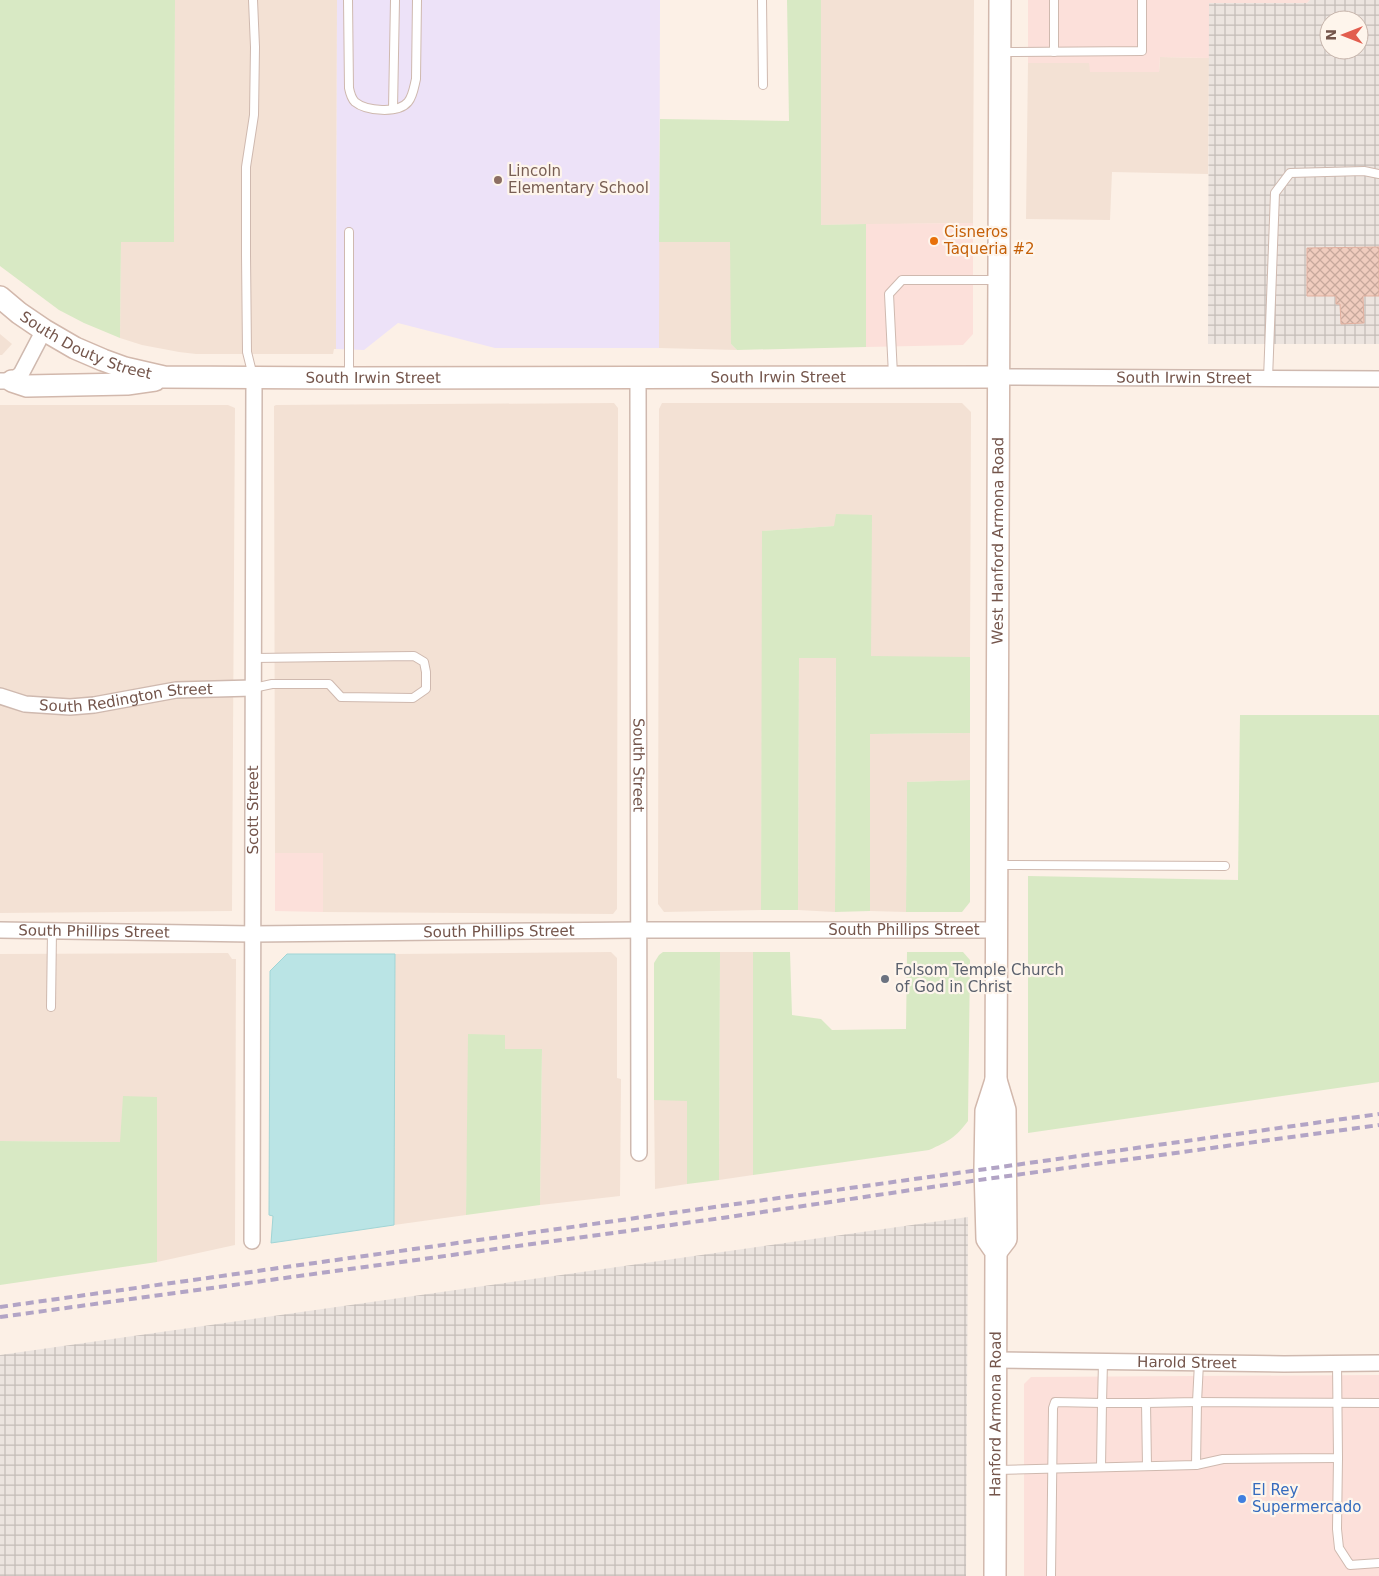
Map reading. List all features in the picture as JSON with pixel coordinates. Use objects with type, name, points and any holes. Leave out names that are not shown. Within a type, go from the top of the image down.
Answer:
[{"type":"main road","name":"West Hanford Armona Road","points":[[996,1080],[1000,0]]},
{"type":"main road","name":"South Douty Street","points":[[0,297],[44,330],[103,360],[153,375],[178,377]]},
{"type":"main road","name":"South Irwin Street","points":[[178,377],[1000,377]]},
{"type":"main road","points":[[6,381],[27,386],[126,384],[178,377]]},
{"type":"main road","name":"Hanford Armona Road","points":[[995,1576],[996,1252],[987,1239],[986,1111],[996,1080]]},
{"type":"street","points":[[6,381],[21,374],[44,330]]},
{"type":"street","name":"South Street","points":[[638,377],[640,1153]]},
{"type":"street","name":"South Irwin Street","points":[[1000,377],[1268,380],[1379,379]]},
{"type":"street","name":"Scott Street","points":[[252,1241],[254,378]]},
{"type":"street","name":"South Redington Street","points":[[0,696],[25,704],[70,708],[176,690],[253,688]]},
{"type":"street","name":"South Phillips Street","points":[[0,930],[252,934],[638,930],[998,930]]},
{"type":"street","name":"Harold Street","points":[[996,1360],[1379,1363]]},
{"type":"lane","points":[[253,0],[255,47],[254,115],[246,167],[246,265],[247,352],[254,378]]},
{"type":"lane","points":[[348,0],[349,88],[351,97],[356,103],[367,109],[400,108],[408,102],[416,79],[417,0]]},
{"type":"lane","points":[[393,109],[395,0]]},
{"type":"lane","points":[[762,0],[763,85]]},
{"type":"lane","points":[[1054,0],[1054,52]]},
{"type":"lane","points":[[1000,52],[1142,51],[1142,0]]},
{"type":"lane","points":[[1268,380],[1275,194],[1290,173],[1364,171],[1379,174]]},
{"type":"lane","points":[[349,232],[349,378]]},
{"type":"lane","points":[[893,377],[889,294],[902,280],[1000,280]]},
{"type":"lane","points":[[253,658],[414,656],[424,662],[426,689],[413,698],[341,697],[329,684],[272,684],[253,688]]},
{"type":"lane","points":[[998,865],[1225,866]]},
{"type":"lane","points":[[51,1007],[52,930]]},
{"type":"lane","points":[[1101,1467],[1103,1362]]},
{"type":"lane","points":[[1196,1465],[1199,1363]]},
{"type":"lane","points":[[1337,1364],[1337,1529],[1339,1548],[1350,1565],[1379,1564]]},
{"type":"lane","points":[[1051,1576],[1053,1408],[1055,1402],[1379,1403]]},
{"type":"lane","points":[[1146,1403],[1147,1466]]},
{"type":"lane","points":[[995,1470],[1196,1465],[1223,1459],[1338,1458]]},
{"type":"shaded area","points":[[175,0],[337,0],[336,349],[334,349],[333,354],[196,354],[142,345],[120,338],[121,242],[174,242]]},
{"type":"shaded area","name":"Lincoln Elementary School","points":[[337,0],[660,0],[659,348],[495,348],[398,323],[364,350],[336,349]]},
{"type":"shaded area","points":[[821,0],[974,0],[973,223],[821,225]]},
{"type":"shaded area","points":[[1028,0],[1310,0],[1307,3],[1209,3],[1209,58],[1160,57],[1159,72],[1090,72],[1089,63],[1028,63]]},
{"type":"shaded area","points":[[1310,0],[1379,0],[1379,344],[1208,344],[1209,3],[1307,3]]},
{"type":"shaded area","points":[[1160,57],[1209,58],[1208,174],[1112,172],[1110,220],[1026,219],[1028,63],[1090,63],[1090,72],[1159,72]]},
{"type":"shaded area","points":[[973,223],[973,334],[963,345],[866,347],[866,224]]},
{"type":"shaded area","points":[[659,242],[731,242],[731,344],[737,350],[659,348]]},
{"type":"shaded area","points":[[0,334],[12,344],[2,355],[0,355]]},
{"type":"shaded area","points":[[614,403],[618,408],[617,909],[613,914],[323,912],[323,853],[275,853],[274,406]]},
{"type":"shaded area","points":[[662,403],[962,403],[971,412],[970,657],[871,657],[834,526],[763,531],[761,910],[664,912],[658,904],[659,409]]},
{"type":"shaded area","points":[[0,405],[228,405],[235,408],[232,911],[0,913]]},
{"type":"shaded area","points":[[836,657],[835,912],[798,910],[799,658]]},
{"type":"shaded area","points":[[970,733],[970,780],[907,782],[906,912],[870,911],[870,734]]},
{"type":"shaded area","points":[[275,853],[323,853],[323,912],[275,911]]},
{"type":"shaded area","points":[[611,952],[617,958],[617,1078],[621,1079],[620,1196],[540,1205],[542,1050],[505,1049],[469,1034],[466,1215],[394,1225],[395,954]]},
{"type":"shaded area","points":[[720,952],[753,952],[753,1175],[719,1180]]},
{"type":"shaded area","points":[[228,953],[232,959],[236,959],[235,1245],[157,1262],[157,1097],[120,1142],[0,1141],[0,954]]},
{"type":"shaded area","points":[[654,1100],[687,1100],[687,1184],[655,1189]]},
{"type":"shaded area","points":[[968,1217],[966,1576],[0,1576],[0,1355]]},
{"type":"shaded area","points":[[1379,1375],[1379,1576],[1024,1576],[1024,1384],[1031,1377]]},
{"type":"green space","points":[[0,0],[175,0],[174,242],[121,242],[120,338],[59,310],[0,266]]},
{"type":"green space","points":[[787,0],[821,0],[821,225],[866,224],[866,347],[737,350],[731,344],[730,242],[659,242],[660,119],[789,121]]},
{"type":"green space","points":[[836,514],[872,515],[871,656],[970,657],[970,733],[870,734],[870,911],[835,912],[836,658],[799,658],[798,910],[761,910],[762,531],[834,526]]},
{"type":"green space","points":[[1240,715],[1379,715],[1379,1082],[1028,1133],[1028,876],[1238,880]]},
{"type":"green space","points":[[970,780],[970,902],[962,912],[906,912],[907,782]]},
{"type":"green space","points":[[663,952],[720,952],[719,1180],[687,1184],[687,1101],[654,1100],[654,963]]},
{"type":"green space","points":[[753,952],[790,952],[792,1015],[821,1019],[832,1030],[906,1029],[907,952],[963,952],[970,960],[968,1121],[951,1138],[929,1150],[753,1175]]},
{"type":"green space","points":[[468,1034],[505,1035],[505,1049],[542,1049],[540,1205],[466,1215]]},
{"type":"green space","points":[[123,1096],[157,1097],[157,1262],[0,1285],[0,1141],[120,1142]]},
{"type":"water","points":[[287,954],[395,954],[394,1225],[271,1243],[273,1216],[269,1215],[270,971]]},
{"type":"building","points":[[1379,247],[1379,296],[1363,296],[1364,323],[1341,324],[1340,304],[1336,304],[1336,296],[1307,296],[1307,248]]},
{"type":"railway","points":[[0,1307],[1379,1114]]},
{"type":"railway","points":[[0,1317],[722,1218],[986,1179],[1379,1125]]},
{"type":"place","name":"Lincoln Elementary School","points":[[498,180]]},
{"type":"place","name":"Cisneros Taqueria #2","points":[[934,241]]},
{"type":"place","name":"Folsom Temple Church of God in Christ","points":[[885,979]]},
{"type":"place","name":"El Rey Supermercado","points":[[1242,1499]]}]
